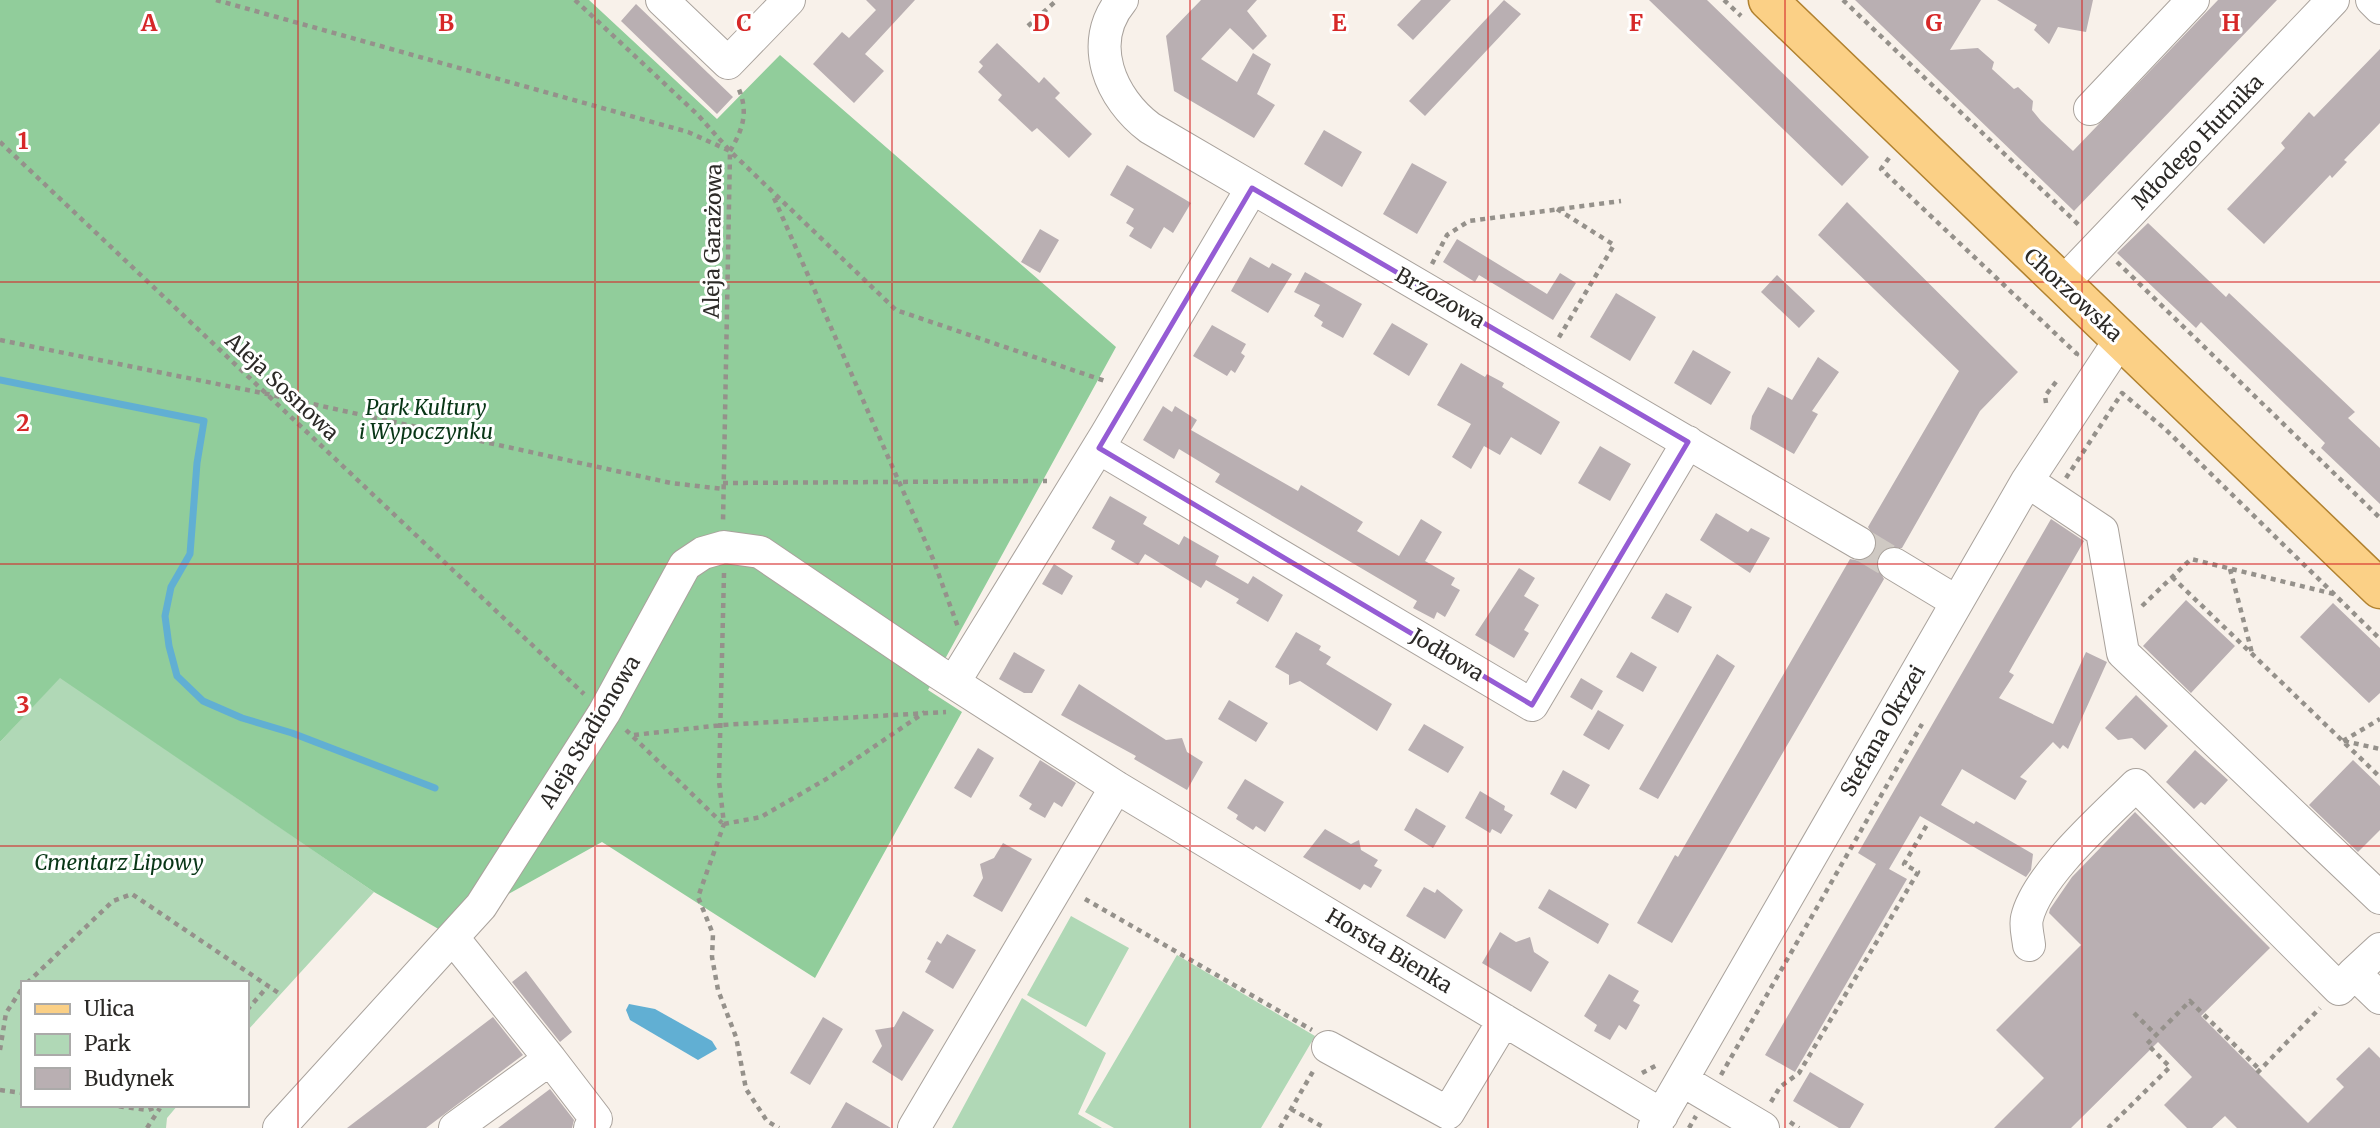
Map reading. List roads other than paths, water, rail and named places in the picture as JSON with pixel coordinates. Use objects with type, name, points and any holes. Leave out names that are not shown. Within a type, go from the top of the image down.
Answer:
[{"type":"main road","name":"Chorzowska","points":[[1756,9],[2063,284],[2380,589]]},
{"type":"street","points":[[662,0],[728,63],[789,0]]},
{"type":"street","name":"Brzozowa","points":[[1122,0],[1110,21],[1105,48],[1108,77],[1118,97],[1132,115],[1859,543]]},
{"type":"street","points":[[2091,108],[2193,0]]},
{"type":"street","name":"Młodego Hutnika","points":[[2063,284],[2333,0]]},
{"type":"street","points":[[2372,0],[2380,8]]},
{"type":"street","points":[[953,697],[1252,188]]},
{"type":"street","name":"Stefana Okrzei","points":[[1658,1121],[2026,481],[2120,340]]},
{"type":"street","name":"Jodłowa","points":[[1099,447],[1532,705],[1688,442]]},
{"type":"street","points":[[2026,481],[2102,531],[2123,653],[2380,898]]},
{"type":"street","name":"Aleja Stadionowa","points":[[279,1128],[453,938],[502,875],[604,713],[685,565],[703,553],[724,547],[760,552],[953,697]]},
{"type":"street","points":[[1894,564],[1957,602]]},
{"type":"street","name":"Horsta Bienka","points":[[953,697],[1116,787],[1504,1020],[1658,1121]]},
{"type":"street","points":[[2029,945],[2026,921],[2034,899],[2074,847],[2136,785],[2347,981],[2380,998]]},
{"type":"street","points":[[914,1128],[1116,787]]},
{"type":"street","points":[[453,938],[596,1119],[590,1128]]},
{"type":"street","points":[[2347,981],[2380,949]]},
{"type":"street","points":[[1328,1046],[1454,1121],[1504,1020]]},
{"type":"street","points":[[455,1128],[550,1059]]},
{"type":"street","points":[[1682,1080],[1765,1119]]},
{"type":"water","points":[[629,1004],[655,1009],[712,1041],[717,1049],[698,1060],[630,1020],[626,1010]]},
{"type":"waterway","points":[[0,380],[204,421],[197,463],[190,554],[171,587],[165,616],[177,676],[203,701],[242,718],[292,733],[435,788]]},
{"type":"tunnel","points":[[1859,543],[1894,564]]},
{"type":"park label","name":"Park Kultury i Wypoczynku","points":[[426,420]]},
{"type":"park label","name":"Cmentarz Lipowy","points":[[119,863]]}]
